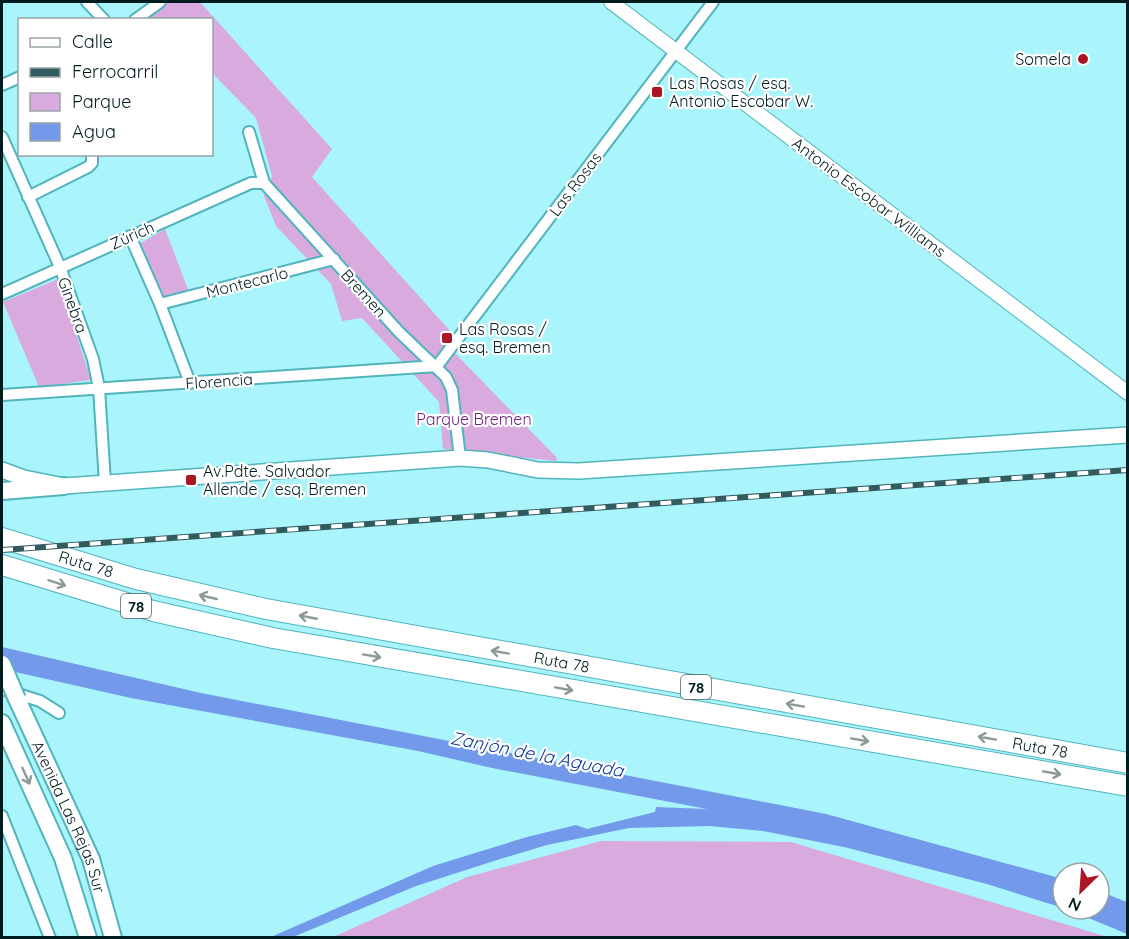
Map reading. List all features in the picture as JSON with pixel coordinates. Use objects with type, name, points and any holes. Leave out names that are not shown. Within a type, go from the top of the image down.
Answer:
[{"type":"highway","name":"Ruta 78","points":[[2,538],[136,579],[255,607],[1128,763]]},
{"type":"highway","name":"Ruta 78","points":[[2,565],[153,611],[273,638],[1128,786]]},
{"type":"main road","points":[[2,491],[460,458],[565,472],[1128,435]]},
{"type":"main road","points":[[2,470],[24,478],[64,486]]},
{"type":"main road","name":"Avenida Las Rejas Sur","points":[[2,664],[91,859],[113,938]]},
{"type":"main road","name":"Avenida Las Rejas Sur","points":[[2,723],[63,858],[88,938]]},
{"type":"street","points":[[87,2],[102,18]]},
{"type":"street","points":[[138,18],[160,2]]},
{"type":"street","name":"Antonio Escobar Williams","points":[[611,2],[1128,393]]},
{"type":"street","name":"Las Rosas","points":[[437,366],[713,2]]},
{"type":"street","points":[[2,86],[18,78]]},
{"type":"street","name":"Bremen","points":[[249,132],[264,183],[405,339],[437,366],[446,377],[452,390],[460,458]]},
{"type":"street","name":"Ginebra","points":[[2,137],[60,267],[93,359],[99,388],[105,483]]},
{"type":"street","points":[[28,197],[88,167],[92,162],[92,156]]},
{"type":"street","name":"Zúrich","points":[[2,294],[251,183],[264,183]]},
{"type":"street","points":[[130,236],[160,304],[190,382]]},
{"type":"street","name":"Montecarlo","points":[[160,304],[334,259]]},
{"type":"street","name":"Florencia","points":[[2,394],[437,366]]},
{"type":"street","points":[[2,689],[40,701],[59,713]]},
{"type":"street","points":[[2,816],[50,938]]},
{"type":"green space","name":"Parque Bremen","points":[[169,2],[200,2],[332,149],[312,177],[460,342],[453,351],[557,458],[556,461],[443,449],[439,402],[362,318],[342,321],[331,284],[276,226],[264,196],[272,176],[256,118],[213,74],[213,18],[147,18]]},
{"type":"green space","points":[[165,229],[189,292],[162,300],[141,243]]},
{"type":"green space","points":[[58,279],[91,380],[39,387],[3,302]]},
{"type":"green space","points":[[601,841],[791,842],[1108,937],[333,937],[467,877]]},
{"type":"water","points":[[2,647],[201,693],[826,814],[1051,876],[1051,904],[987,884],[844,847],[763,831],[709,826],[629,828],[547,845],[497,860],[416,886],[293,937],[271,937],[433,866],[527,837],[576,825],[587,829],[655,812],[656,807],[707,809],[492,768],[418,751],[131,698],[2,669]]},
{"type":"water","points":[[1111,896],[1127,902],[1127,934],[1096,921],[1111,921]]},
{"type":"railway","points":[[2,550],[1128,470]]},
{"type":"place","name":"Somela","points":[[1083,59]]},
{"type":"place","name":"Las Rosas / esq. Antonio Escobar W.","points":[[657,92]]},
{"type":"place","name":"Las Rosas / esq. Bremen","points":[[447,338]]},
{"type":"place","name":"Av.Pdte. Salvador Allende / esq. Bremen","points":[[191,480]]},
{"type":"water label","name":"Zanjón de la Aguada","points":[[537,754]]}]
